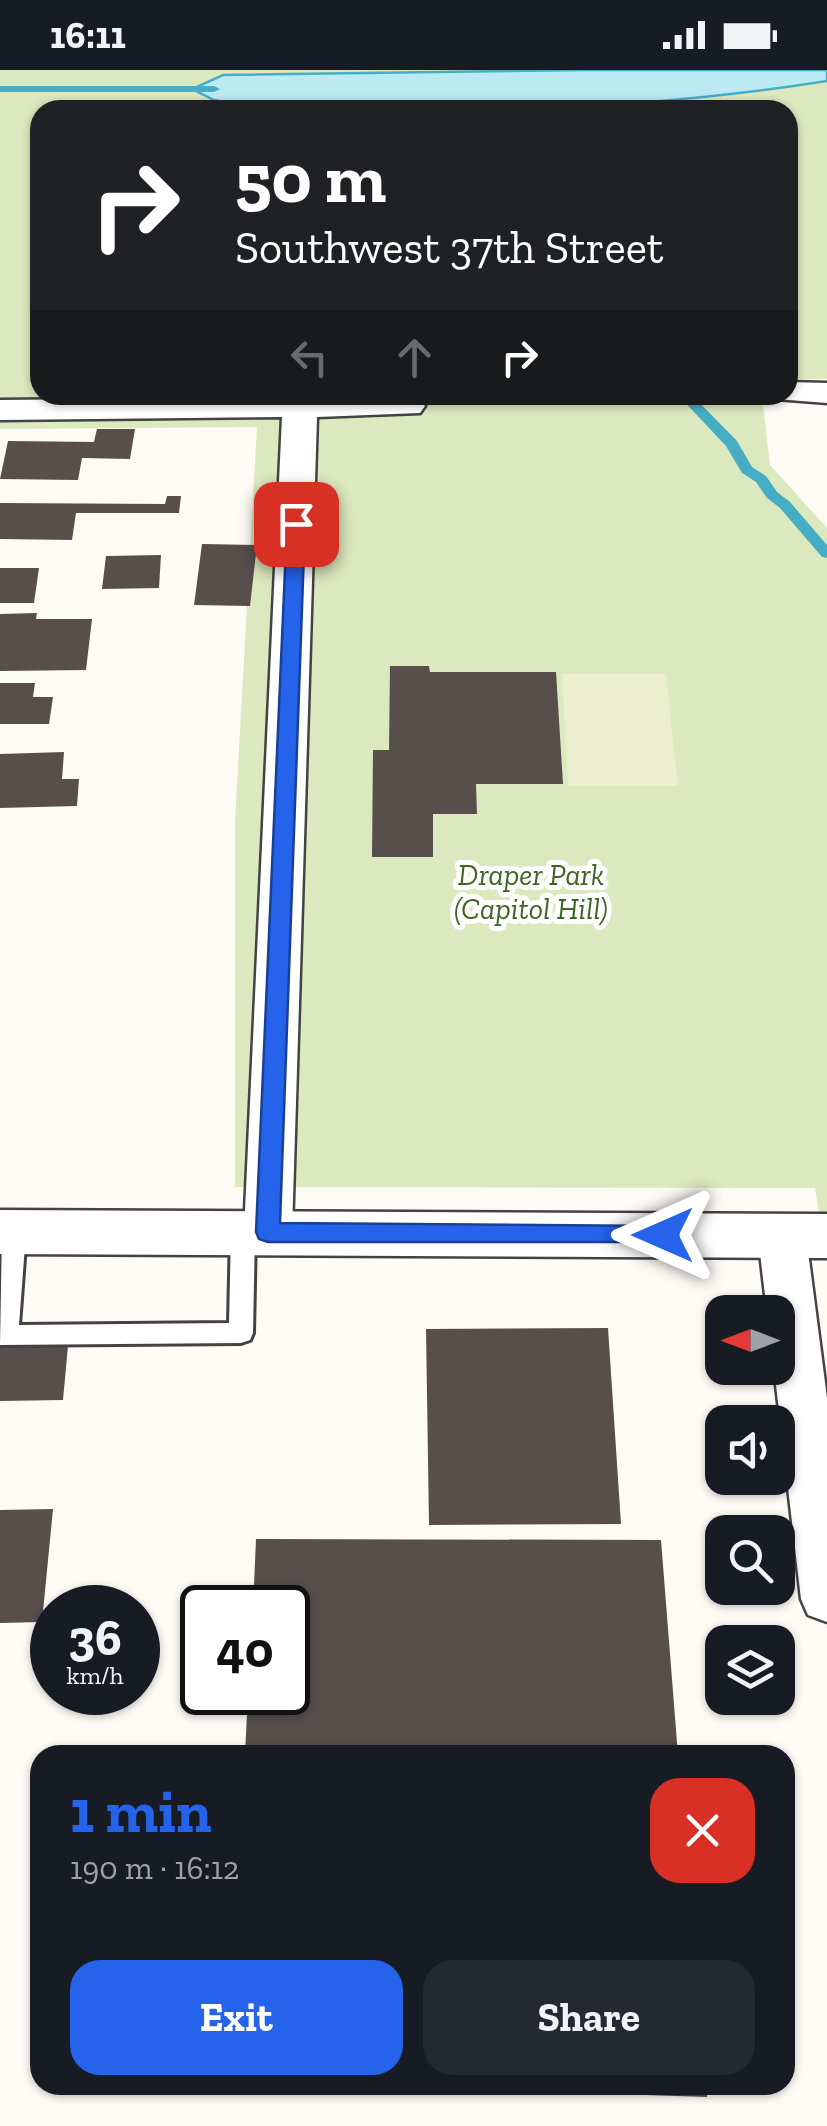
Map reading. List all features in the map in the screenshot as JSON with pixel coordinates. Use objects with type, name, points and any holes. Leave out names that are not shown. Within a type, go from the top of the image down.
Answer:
[{"type":"street","points":[[798,392],[827,392]]},
{"type":"street","points":[[0,410],[408,406]]},
{"type":"street","points":[[255,1232],[300,407]]},
{"type":"street","points":[[7,1232],[804,1236],[827,1600]]},
{"type":"lane","points":[[7,1232],[3,1335],[241,1333],[255,1232]]},
{"type":"green space","name":"Draper Park (Capitol Hill)","points":[[0,70],[827,70],[827,379],[798,379],[798,100],[30,100],[30,405],[763,405],[770,465],[827,528],[827,1261],[815,1188],[235,1187],[235,821],[257,427],[0,429]]},
{"type":"green space","points":[[562,674],[666,674],[678,786],[568,786]]},
{"type":"water","points":[[827,70],[827,81],[671,100],[214,100],[192,89],[223,75]]},
{"type":"building","points":[[97,429],[135,429],[130,459],[82,458],[78,480],[0,479],[8,441],[94,442]]},
{"type":"building","points":[[167,496],[181,496],[179,513],[76,513],[72,540],[0,539],[0,503],[165,504]]},
{"type":"building","points":[[202,544],[257,545],[250,606],[194,605]]},
{"type":"building","points":[[161,555],[159,588],[102,589],[106,556]]},
{"type":"building","points":[[0,568],[39,568],[34,603],[0,603]]},
{"type":"building","points":[[37,613],[36,619],[92,619],[86,670],[0,671],[0,614]]},
{"type":"building","points":[[390,666],[429,666],[430,672],[556,672],[563,784],[476,784],[477,814],[433,814],[433,857],[372,857],[373,750],[389,750]]},
{"type":"building","points":[[0,683],[35,683],[33,697],[53,697],[49,724],[0,724]]},
{"type":"building","points":[[64,752],[62,779],[79,779],[77,806],[0,808],[0,754]]},
{"type":"building","points":[[608,1328],[621,1524],[429,1525],[426,1329]]},
{"type":"building","points":[[68,1346],[63,1400],[0,1401],[0,1347]]},
{"type":"building","points":[[53,1509],[46,1585],[30,1585],[30,1622],[0,1623],[0,1510]]},
{"type":"building","points":[[256,1539],[661,1540],[677,1745],[245,1745],[247,1715],[310,1715],[310,1585],[254,1585]]},
{"type":"waterway","points":[[0,89],[214,89]]},
{"type":"waterway","points":[[695,405],[732,444],[747,470],[761,479],[827,554]]},
{"type":"route","points":[[296,524],[268,1232],[663,1235]]}]
